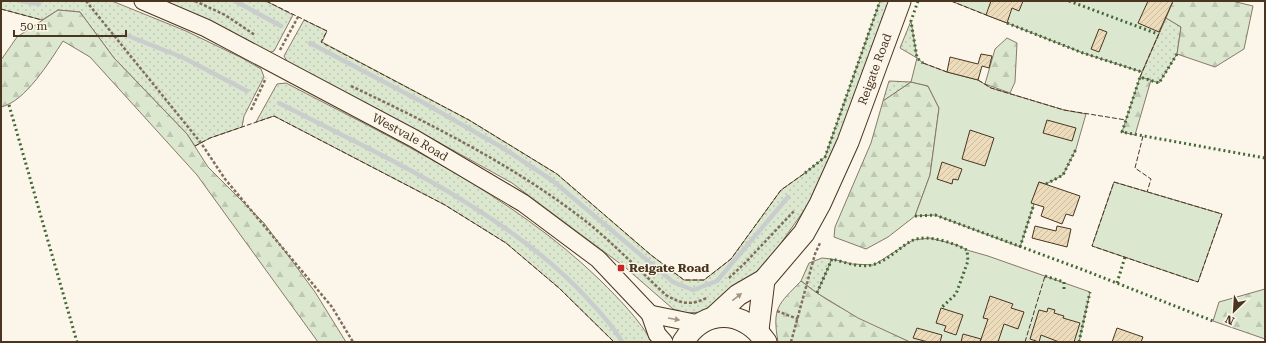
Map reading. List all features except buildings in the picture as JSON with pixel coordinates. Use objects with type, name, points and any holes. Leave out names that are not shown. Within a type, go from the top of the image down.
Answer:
[{"type":"main road","name":"Reigate Road","points":[[683,342],[689,332],[707,320],[738,295],[764,280],[804,233],[820,204],[848,142],[900,1]]},
{"type":"main road","points":[[762,336],[764,280]]},
{"type":"main road","points":[[707,320],[735,318],[745,321],[762,336]]},
{"type":"street","name":"Westvale Road","points":[[143,1],[206,28],[415,139],[523,203],[598,259],[650,314],[657,334],[664,342]]},
{"type":"street","points":[[650,314],[707,320]]},
{"type":"path","points":[[86,1],[201,143],[225,179],[332,307],[353,342]]},
{"type":"path","points":[[195,1],[225,15],[262,39]]},
{"type":"path","points":[[274,47],[287,54]]},
{"type":"path","points":[[347,83],[489,158],[535,186],[588,223],[666,295],[677,302],[692,304],[706,298],[711,294]]},
{"type":"path","points":[[726,281],[745,264],[796,208]]},
{"type":"path","points":[[791,342],[815,254]]},
{"type":"path","points":[[770,309],[798,318]]},
{"type":"green space","points":[[1,1],[112,1],[186,31],[242,58],[261,69],[264,77],[244,116],[242,127],[210,138],[195,146],[187,134],[114,58],[80,12],[58,10],[42,20],[1,9]]},
{"type":"green space","points":[[161,1],[266,1],[293,15],[274,51],[268,53]]},
{"type":"green space","points":[[880,1],[891,1],[846,129],[807,206],[779,246],[754,276],[703,312],[686,313],[673,309],[626,268],[512,183],[431,138],[288,63],[284,56],[304,20],[327,31],[322,42],[469,120],[557,174],[651,255],[684,280],[704,280],[731,259],[781,190],[825,157]]},
{"type":"green space","points":[[951,1],[1173,1],[1142,72],[1083,53]]},
{"type":"green space","points":[[1173,1],[1232,1],[1253,6],[1244,49],[1215,67],[1177,54],[1181,27],[1166,18]]},
{"type":"green space","points":[[58,10],[80,12],[114,58],[187,134],[208,167],[264,223],[315,292],[346,342],[318,342],[197,175],[90,57],[63,41],[28,89],[10,104],[1,107],[1,60],[17,37]]},
{"type":"green space","points":[[1166,18],[1181,27],[1177,54],[1159,83],[1140,77]]},
{"type":"green space","points":[[911,21],[917,58],[900,48]]},
{"type":"green space","points":[[1007,38],[1017,43],[1015,82],[1010,93],[985,84],[995,49]]},
{"type":"green space","points":[[917,58],[923,63],[947,72],[978,80],[991,88],[1064,110],[1086,114],[1076,149],[1063,175],[1046,184],[1039,182],[1032,203],[1034,204],[1020,247],[935,215],[915,216],[930,175],[939,108],[928,86],[911,82]]},
{"type":"green space","points":[[1140,77],[1151,80],[1135,135],[1122,132]]},
{"type":"green space","points":[[889,81],[911,82],[883,101]]},
{"type":"green space","points":[[911,82],[928,86],[939,108],[930,175],[915,216],[888,237],[866,249],[834,237],[835,227],[871,143],[883,101]]},
{"type":"green space","points":[[286,83],[410,147],[490,194],[565,249],[600,280],[635,317],[652,342],[614,342],[559,288],[506,243],[445,205],[274,116],[256,122],[277,84]]},
{"type":"green space","points":[[1114,182],[1222,214],[1198,282],[1092,246]]},
{"type":"green space","points":[[930,238],[957,245],[967,250],[1090,292],[1079,342],[910,342],[858,318],[817,293],[832,259],[852,264],[874,265],[913,240]]},
{"type":"green space","points":[[822,258],[832,259],[817,293],[801,281],[809,263]]},
{"type":"green space","points":[[801,281],[840,307],[910,342],[778,342],[776,321],[779,307]]},
{"type":"green space","points":[[1265,289],[1265,339],[1213,321],[1219,302]]},
{"type":"waterway","points":[[21,1],[39,4]]},
{"type":"waterway","points":[[235,1],[281,26]]},
{"type":"waterway","points":[[126,35],[184,58],[247,91]]},
{"type":"waterway","points":[[310,43],[424,103],[503,148],[553,181],[673,282],[693,290],[717,281],[788,197]]},
{"type":"waterway","points":[[279,103],[400,165],[441,188],[481,212],[519,238],[554,266],[586,297],[610,324],[622,342]]},
{"type":"hedge","points":[[805,173],[825,157],[880,1]]},
{"type":"hedge","points":[[918,1],[911,21],[917,58],[923,63]]},
{"type":"hedge","points":[[1069,1],[1158,34]]},
{"type":"hedge","points":[[1007,23],[1083,53],[1142,72]]},
{"type":"hedge","points":[[1177,54],[1159,83],[1140,77],[1122,132],[1265,158]]},
{"type":"hedge","points":[[9,105],[77,342]]},
{"type":"hedge","points":[[1046,184],[1063,175],[1076,149]]},
{"type":"hedge","points":[[1020,247],[1034,204]]},
{"type":"hedge","points":[[915,216],[935,215],[1081,269],[1213,321]]},
{"type":"hedge","points":[[817,293],[832,259],[864,266],[870,265],[884,260],[911,241],[932,238],[967,250],[968,261],[956,294],[941,308]]},
{"type":"hedge","points":[[1117,283],[1125,257]]},
{"type":"hedge","points":[[1045,276],[1064,282],[1064,291]]},
{"type":"hedge","points":[[1079,342],[1090,292]]},
{"type":"fence","points":[[266,1],[327,31],[321,42],[469,120],[557,174],[651,255],[684,280],[704,280],[731,259],[781,190],[805,173]]},
{"type":"fence","points":[[951,1],[986,15]]},
{"type":"fence","points":[[1,9],[42,20]]},
{"type":"fence","points":[[1140,77],[1160,31]]},
{"type":"fence","points":[[923,63],[947,72]]},
{"type":"fence","points":[[978,80],[991,88],[1064,110],[1126,120]]},
{"type":"fence","points":[[195,146],[210,138],[274,116],[445,205],[506,243],[559,288],[614,342]]},
{"type":"fence","points":[[1143,136],[1135,168],[1151,179],[1147,192]]},
{"type":"fence","points":[[1114,182],[1222,214],[1198,282],[1092,246],[1114,182]]},
{"type":"fence","points":[[1025,342],[1045,276]]},
{"type":"place","name":"Reigate Road","points":[[621,268]]}]
